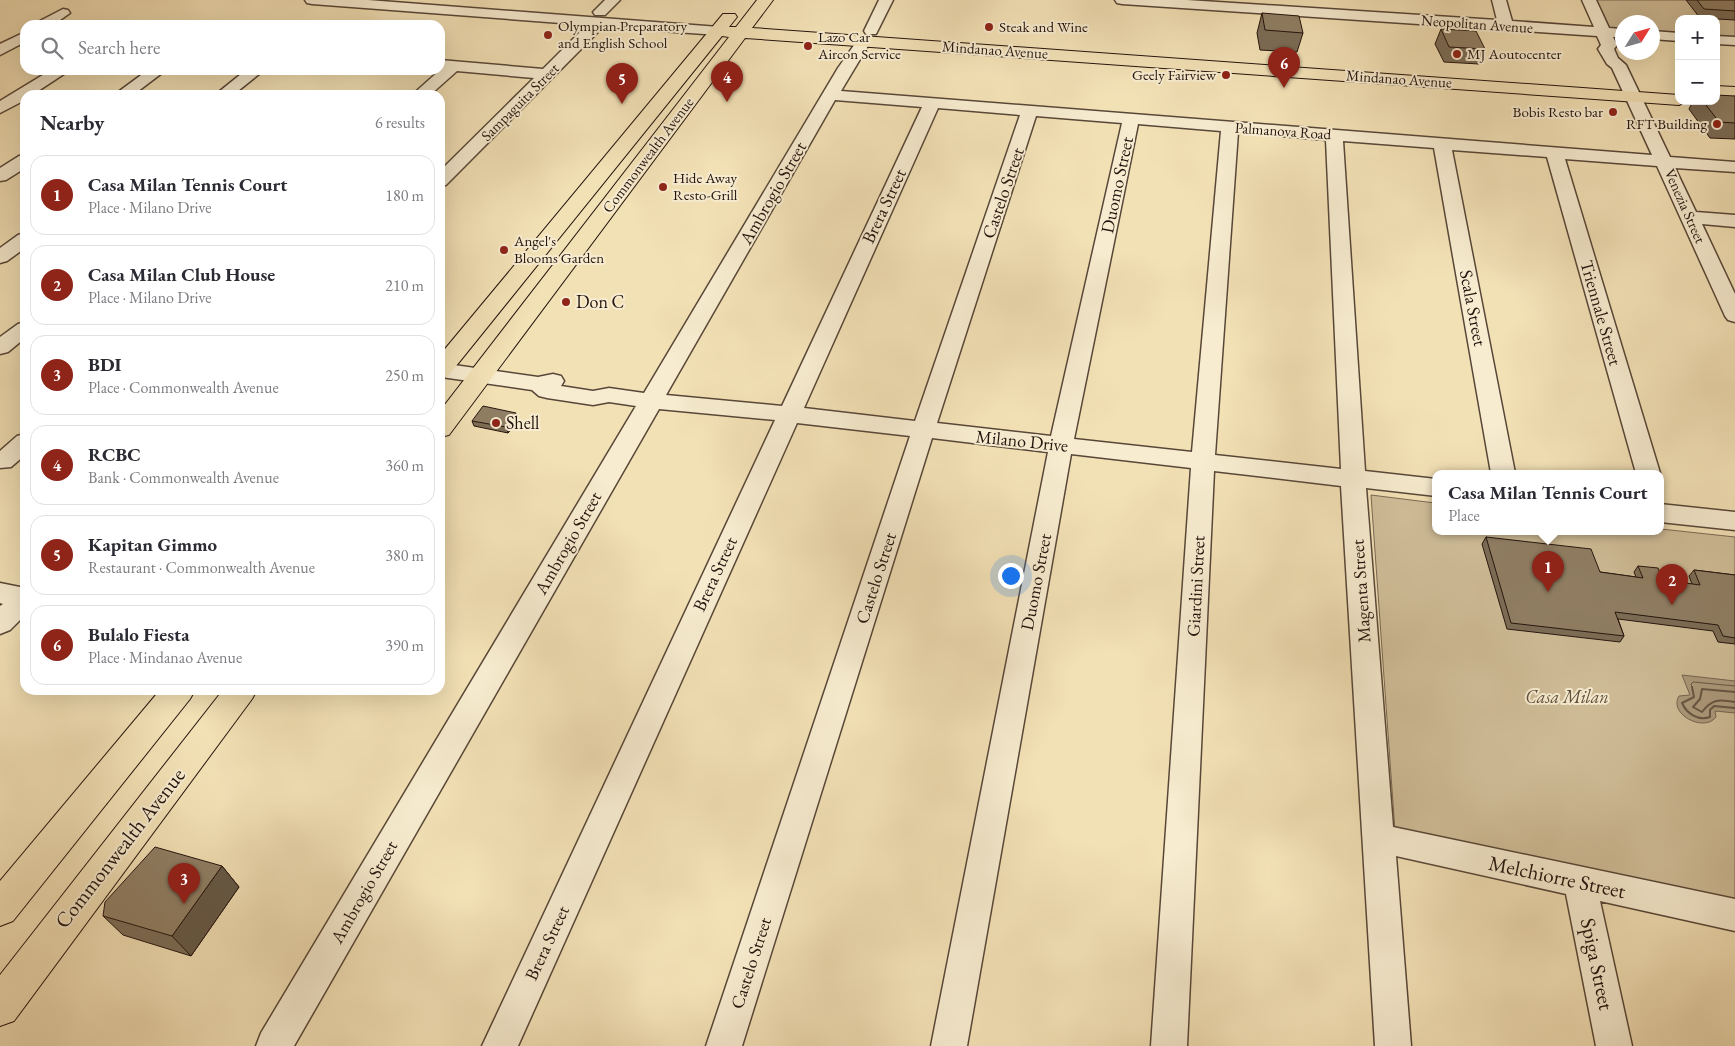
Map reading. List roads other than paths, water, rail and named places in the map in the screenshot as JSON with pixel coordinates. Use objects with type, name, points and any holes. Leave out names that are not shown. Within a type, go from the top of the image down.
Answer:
[{"type":"main road","name":"Commonwealth Avenue","points":[[445,422],[765,0]]},
{"type":"main road","name":"Commonwealth Avenue","points":[[445,365],[740,4]]},
{"type":"main road","name":"Mindanao Avenue","points":[[723,25],[1631,90],[1675,88]]},
{"type":"main road","name":"Mindanao Avenue","points":[[1631,90],[1675,99]]},
{"type":"main road","points":[[1720,91],[1735,92]]},
{"type":"main road","points":[[1720,103],[1735,104]]},
{"type":"main road","points":[[0,909],[175,695]]},
{"type":"main road","name":"Commonwealth Avenue","points":[[0,1007],[237,695]]},
{"type":"street","name":"Mindanao Avenue","points":[[312,0],[723,25]]},
{"type":"street","name":"Mindanao Avenue","points":[[444,0],[600,17]]},
{"type":"street","name":"Sampaguita Street","points":[[445,176],[548,74],[613,0]]},
{"type":"street","name":"Ambrogio Street","points":[[274,1046],[830,94],[868,36],[886,0]]},
{"type":"street","name":"Neopolitan Avenue","points":[[1122,0],[1329,7],[1415,13],[1606,38],[1615,35]]},
{"type":"street","points":[[1499,0],[1506,26]]},
{"type":"street","points":[[1589,0],[1606,38]]},
{"type":"street","points":[[52,20],[63,14]]},
{"type":"street","points":[[8,31],[20,33]]},
{"type":"street","points":[[1660,36],[1675,37]]},
{"type":"street","points":[[0,50],[20,37]]},
{"type":"street","name":"Venezia Street","points":[[1606,38],[1606,49],[1612,61],[1618,65],[1631,90],[1690,218],[1727,280],[1735,316]]},
{"type":"street","points":[[1720,40],[1735,41]]},
{"type":"street","points":[[447,65],[548,74]]},
{"type":"street","points":[[29,90],[54,75]]},
{"type":"street","points":[[129,90],[151,75]]},
{"type":"street","points":[[230,90],[249,75]]},
{"type":"street","points":[[424,90],[438,75]]},
{"type":"street","name":"Palmanova Road","points":[[830,94],[1735,167]]},
{"type":"street","points":[[0,108],[20,96]]},
{"type":"street","name":"Brera Street","points":[[500,1046],[932,103]]},
{"type":"street","name":"Castelo Street","points":[[724,1046],[924,430],[1030,111]]},
{"type":"street","name":"Duomo Street","points":[[949,1046],[1061,445],[1131,119]]},
{"type":"street","name":"Giardini Street","points":[[1169,1046],[1203,461],[1230,127]]},
{"type":"street","name":"Magenta Street","points":[[1334,135],[1353,478],[1380,838],[1393,1046]]},
{"type":"street","name":"Scala Street","points":[[1442,143],[1502,470]]},
{"type":"street","name":"Triennale Street","points":[[1554,152],[1647,470]]},
{"type":"street","points":[[0,176],[20,163]]},
{"type":"street","points":[[1690,218],[1735,221]]},
{"type":"street","points":[[0,257],[20,243]]},
{"type":"street","points":[[0,347],[20,332]]},
{"type":"street","name":"Milano Drive","points":[[445,371],[538,384],[547,391],[593,398],[609,395],[651,401],[788,414],[1432,488]]},
{"type":"street","points":[[9,463],[20,449]]},
{"type":"street","points":[[1664,513],[1735,521]]},
{"type":"street","points":[[0,623],[19,597]]},
{"type":"street","name":"Melchiorre Street","points":[[1380,838],[1735,915]]},
{"type":"street","name":"Spiga Street","points":[[1580,882],[1614,1046]]},
{"type":"water","points":[[1682,675],[1735,681],[1735,713],[1715,711],[1716,717],[1704,723],[1696,722],[1683,715],[1678,709],[1679,696],[1690,695]]},
{"type":"place","name":"Steak and Wine","points":[[989,27]]},
{"type":"place","name":"Olympian Preparatory and English School","points":[[548,35]]},
{"type":"place","name":"Lazo Car Aircon Service","points":[[808,46]]},
{"type":"place","name":"MJ Aoutocenter","points":[[1457,54]]},
{"type":"place","name":"Geely Fairview","points":[[1226,75]]},
{"type":"place","name":"Bulalo Fiesta","points":[[1284,88]]},
{"type":"place","name":"RCBC","points":[[727,102]]},
{"type":"place","name":"Kapitan Gimmo","points":[[622,104]]},
{"type":"place","name":"Bobis Resto bar","points":[[1613,112]]},
{"type":"place","name":"RFT Building","points":[[1717,124]]},
{"type":"place","name":"Hide Away Resto-Grill","points":[[663,187]]},
{"type":"place","name":"Angel's Blooms Garden","points":[[504,250]]},
{"type":"place","name":"Don C","points":[[566,302]]},
{"type":"place","name":"Shell","points":[[496,423]]},
{"type":"place","name":"Casa Milan Tennis Court","points":[[1548,592]]},
{"type":"place","name":"Casa Milan Club House","points":[[1672,605]]},
{"type":"place","name":"BDI","points":[[184,904]]},
{"type":"park label","name":"Casa Milan","points":[[1567,697]]}]
